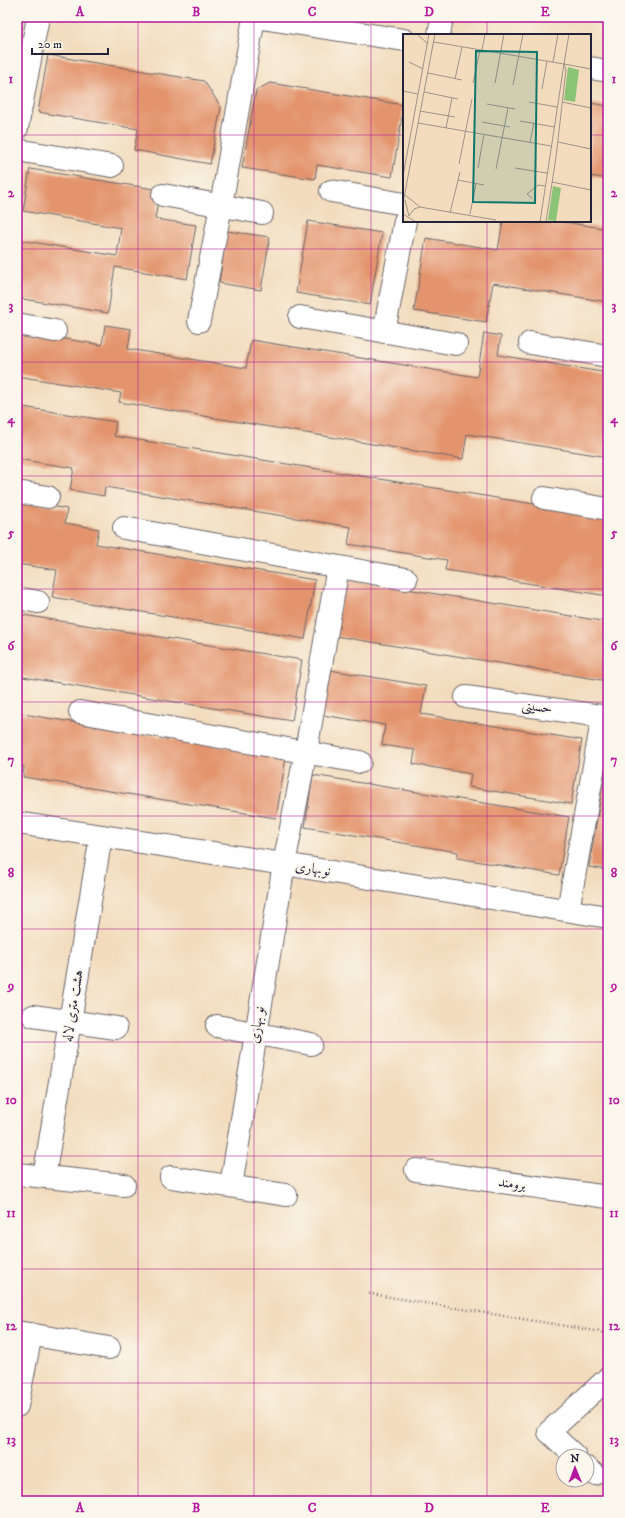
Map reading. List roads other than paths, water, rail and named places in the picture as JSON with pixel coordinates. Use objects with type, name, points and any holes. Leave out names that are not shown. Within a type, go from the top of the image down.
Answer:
[{"type":"street","points":[[17,128],[38,17]]},
{"type":"street","points":[[199,322],[254,17],[403,40]]},
{"type":"street","points":[[439,34],[442,17]]},
{"type":"street","points":[[591,68],[608,71]]},
{"type":"street","points":[[17,150],[112,166]]},
{"type":"street","points":[[331,191],[403,204]]},
{"type":"street","points":[[163,196],[262,213]]},
{"type":"street","points":[[384,332],[405,222]]},
{"type":"street","points":[[300,317],[456,344]]},
{"type":"street","points":[[17,324],[55,331]]},
{"type":"street","points":[[530,343],[608,356]]},
{"type":"street","points":[[17,492],[48,497]]},
{"type":"street","points":[[544,498],[608,509]]},
{"type":"street","points":[[124,528],[406,579]]},
{"type":"street","name":"نو بهاری","points":[[231,1186],[284,864],[306,751],[338,567]]},
{"type":"street","points":[[17,598],[38,602]]},
{"type":"street","name":"حسینی","points":[[466,697],[605,716]]},
{"type":"street","points":[[80,712],[306,751],[360,762]]},
{"type":"street","points":[[568,910],[605,716]]},
{"type":"street","name":"نوبهاری","points":[[17,823],[284,864],[608,917]]},
{"type":"street","name":"هشت متری لاله","points":[[44,1177],[101,836]]},
{"type":"street","points":[[33,1016],[71,1020],[116,1028]]},
{"type":"street","points":[[217,1026],[256,1032],[311,1044]]},
{"type":"street","name":"برومند","points":[[416,1170],[608,1197]]},
{"type":"street","points":[[17,1174],[124,1185]]},
{"type":"street","points":[[171,1177],[286,1195]]},
{"type":"street","points":[[17,1406],[24,1333],[109,1348]]},
{"type":"street","points":[[566,1448],[549,1432],[608,1378]]}]
